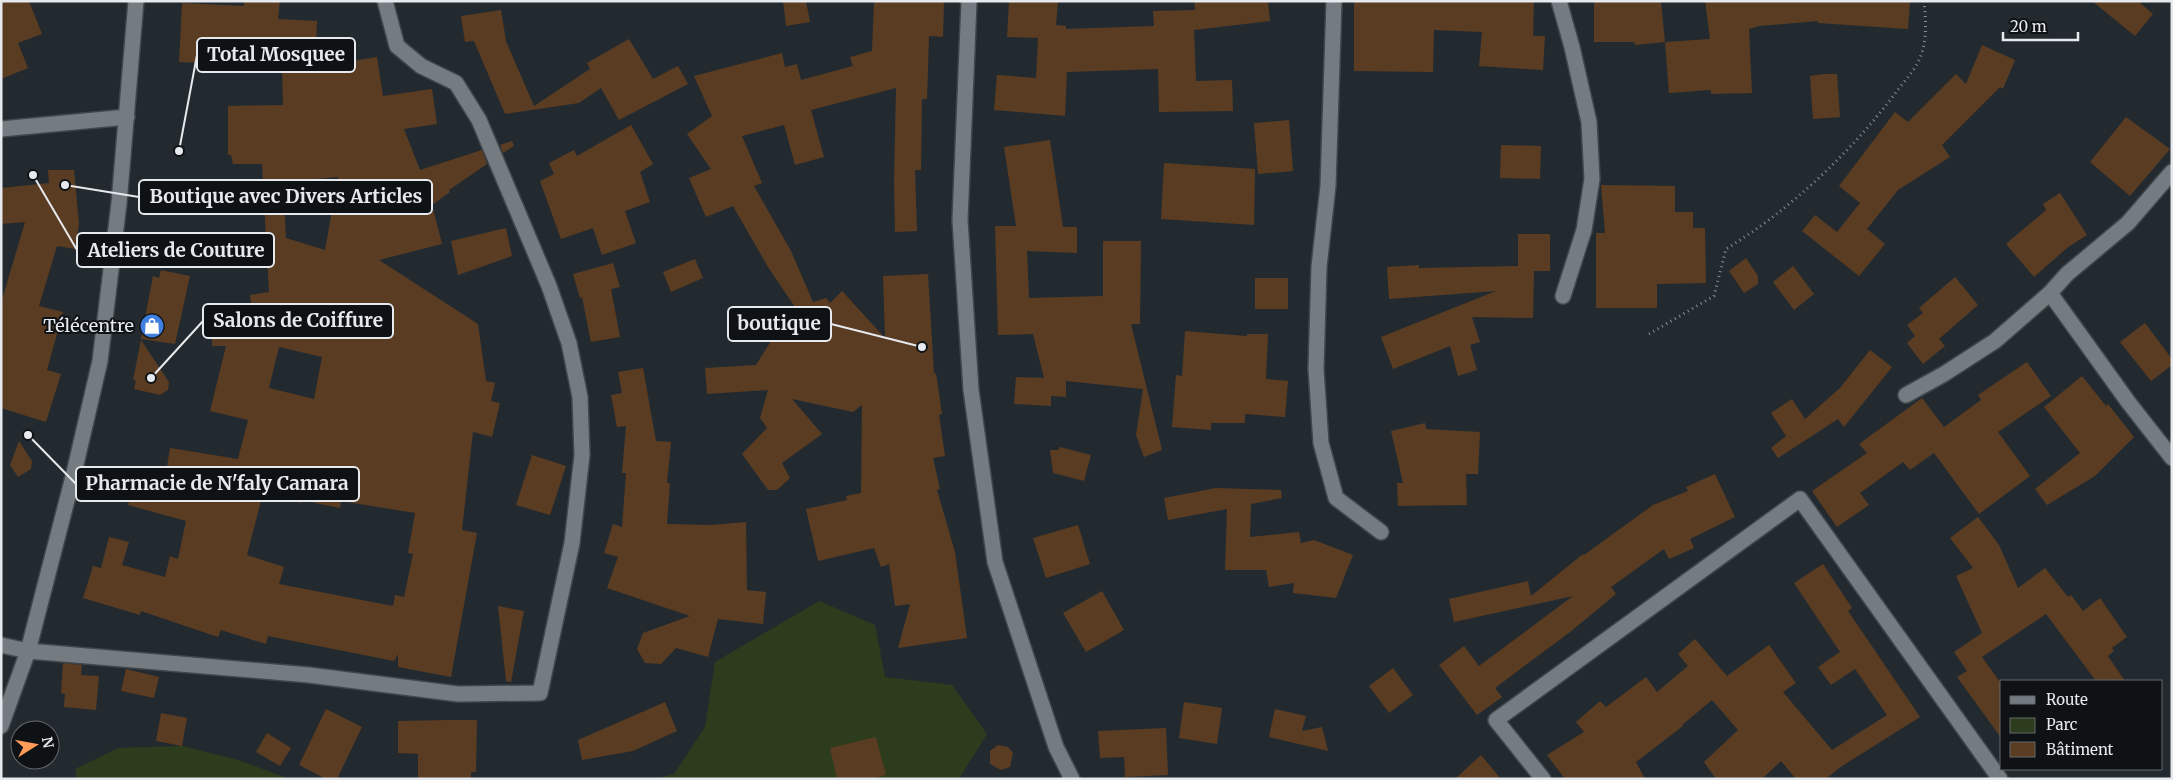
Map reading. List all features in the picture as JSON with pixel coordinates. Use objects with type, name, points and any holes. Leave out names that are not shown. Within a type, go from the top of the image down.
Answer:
[{"type":"street","points":[[1,726],[28,651],[73,476],[100,361],[119,203],[136,1]]},
{"type":"street","points":[[1,646],[28,651],[309,675],[458,694],[540,693],[572,543],[582,455],[580,397],[569,343],[549,286],[479,120],[456,83],[420,66],[397,46],[386,1]]},
{"type":"street","points":[[969,1],[960,220],[971,390],[995,562],[1056,747],[1072,779]]},
{"type":"street","points":[[1334,1],[1328,186],[1319,267],[1316,369],[1321,443],[1336,498],[1381,532]]},
{"type":"street","points":[[1559,1],[1589,122],[1592,179],[1584,230],[1563,296]]},
{"type":"street","points":[[1,130],[127,117]]},
{"type":"street","points":[[1906,395],[1944,374],[1995,341],[2050,293],[2067,274],[2128,223],[2172,172]]},
{"type":"street","points":[[2050,293],[2129,404],[2172,458]]},
{"type":"street","points":[[1543,779],[1496,720],[1800,499],[2000,779]]},
{"type":"path","points":[[1649,334],[1714,296],[1726,249],[1755,232],[1806,188],[1853,144],[1885,107],[1917,64],[1927,33],[1924,1]]},
{"type":"green space","points":[[819,601],[875,625],[885,677],[952,685],[987,734],[959,779],[653,779],[674,774],[705,727],[715,662]]},
{"type":"green space","points":[[182,746],[238,760],[290,779],[77,779],[75,769],[118,748]]},
{"type":"building","points":[[1,1],[29,1],[42,34],[18,43],[28,68],[1,79]]},
{"type":"building","points":[[244,1],[280,1],[278,19],[317,21],[315,67],[377,57],[383,96],[432,89],[437,124],[404,129],[420,170],[482,150],[487,164],[449,190],[450,192],[432,205],[442,244],[379,260],[478,324],[486,381],[495,383],[491,401],[500,403],[492,437],[473,432],[462,530],[477,533],[451,677],[398,667],[398,654],[394,661],[268,636],[266,644],[221,630],[218,637],[141,611],[140,615],[83,598],[93,566],[101,568],[109,537],[129,542],[122,565],[165,577],[170,556],[178,559],[186,521],[128,505],[134,484],[163,492],[170,448],[238,459],[248,420],[210,411],[226,346],[212,346],[212,317],[253,318],[250,295],[269,292],[262,164],[233,164],[231,155],[228,155],[228,106],[283,105],[282,68],[206,60],[206,63],[179,62],[182,3],[244,6]],"holes":[[[338,177],[325,250],[286,238],[283,182]],[[279,347],[322,357],[314,399],[269,388]],[[263,493],[300,503],[301,500],[340,508],[341,501],[415,513],[408,553],[413,554],[404,597],[395,595],[393,606],[279,584],[284,567],[247,555]]]},
{"type":"building","points":[[783,1],[806,1],[810,22],[786,26]]},
{"type":"building","points":[[874,1],[944,1],[943,37],[929,36],[927,99],[922,99],[921,170],[915,170],[917,231],[895,232],[896,88],[811,110],[824,157],[795,165],[784,125],[742,136],[762,183],[754,186],[791,251],[813,302],[826,298],[830,303],[842,291],[885,338],[883,276],[928,274],[934,374],[936,373],[942,414],[939,415],[945,456],[933,458],[940,489],[937,490],[955,552],[967,638],[898,648],[910,604],[895,606],[889,564],[881,567],[874,548],[818,561],[806,509],[847,500],[846,496],[861,493],[862,405],[853,412],[792,399],[822,434],[782,463],[790,478],[777,490],[768,490],[742,454],[767,428],[760,418],[768,390],[707,394],[705,368],[756,365],[781,325],[797,310],[768,267],[733,206],[706,217],[689,178],[711,169],[687,134],[712,116],[694,76],[782,53],[785,67],[797,64],[801,80],[853,66],[850,57],[872,51]]},
{"type":"building","points":[[1009,1],[1058,1],[1056,25],[1066,26],[1066,29],[1154,26],[1153,11],[1195,10],[1194,1],[1268,1],[1270,21],[1194,30],[1196,81],[1232,80],[1233,111],[1159,112],[1158,69],[1067,72],[1065,116],[994,110],[997,75],[1036,78],[1038,38],[1007,37]]},
{"type":"building","points":[[1354,1],[1534,1],[1533,36],[1545,36],[1543,70],[1479,66],[1482,32],[1434,30],[1433,72],[1354,71]]},
{"type":"building","points":[[1594,1],[1661,1],[1665,42],[1635,45],[1634,42],[1594,42]]},
{"type":"building","points":[[1705,1],[1910,1],[1908,29],[1818,23],[1818,21],[1759,26],[1749,29],[1752,93],[1711,94],[1711,90],[1669,93],[1665,42],[1710,39]]},
{"type":"building","points":[[2092,1],[2138,1],[2153,14],[2135,36]]},
{"type":"building","points":[[501,10],[506,41],[534,106],[590,69],[587,63],[629,39],[653,79],[678,66],[688,84],[619,120],[601,88],[579,103],[505,114],[474,41],[465,42],[461,16]]},
{"type":"building","points":[[1982,45],[2015,60],[2003,89],[2000,87],[1942,145],[1950,157],[1898,190],[1867,229],[1885,244],[1859,276],[1802,231],[1815,215],[1837,232],[1860,203],[1839,186],[1895,112],[1908,122],[1956,74],[1966,84]]},
{"type":"building","points":[[1837,74],[1840,117],[1813,119],[1810,76]]},
{"type":"building","points":[[2126,117],[2170,149],[2130,196],[2090,162]]},
{"type":"building","points":[[1289,120],[1293,171],[1258,174],[1254,123]]},
{"type":"building","points":[[631,125],[653,164],[640,172],[650,202],[625,211],[636,243],[602,255],[593,228],[561,239],[540,181],[554,174],[549,163],[574,150],[577,156]]},
{"type":"building","points":[[1050,140],[1063,227],[1077,227],[1077,253],[1027,251],[1029,298],[1103,296],[1103,241],[1141,241],[1140,324],[1131,324],[1162,450],[1144,457],[1136,435],[1143,389],[1066,381],[1066,397],[1051,396],[1051,406],[1014,404],[1016,377],[1044,378],[1033,334],[998,335],[995,226],[1016,226],[1004,147]]},
{"type":"building","points":[[512,141],[514,146],[503,153],[500,145]]},
{"type":"building","points":[[1501,145],[1541,146],[1540,179],[1500,178]]},
{"type":"building","points":[[1164,163],[1255,169],[1254,225],[1161,219]]},
{"type":"building","points":[[48,170],[74,170],[79,224],[75,249],[57,246],[39,306],[63,312],[47,370],[61,374],[46,422],[1,408],[1,303],[25,222],[1,224],[1,188],[49,183]]},
{"type":"building","points":[[1601,185],[1675,186],[1675,212],[1693,212],[1693,228],[1705,228],[1706,283],[1657,284],[1657,308],[1596,308],[1596,233],[1605,233]]},
{"type":"building","points":[[2060,193],[2087,235],[2067,248],[2034,277],[2006,244],[2046,210],[2043,204]]},
{"type":"building","points":[[506,228],[512,256],[458,275],[451,241]]},
{"type":"building","points":[[1518,234],[1550,234],[1550,271],[1534,271],[1533,318],[1472,317],[1480,342],[1470,345],[1477,370],[1458,376],[1450,346],[1393,369],[1381,337],[1496,291],[1389,299],[1387,267],[1419,265],[1419,268],[1518,266]]},
{"type":"building","points":[[1746,258],[1758,276],[1758,284],[1744,293],[1729,271]]},
{"type":"building","points":[[695,259],[703,278],[671,292],[663,272]]},
{"type":"building","points":[[613,263],[620,287],[611,289],[620,337],[591,342],[582,297],[580,298],[573,274]]},
{"type":"building","points":[[1793,266],[1814,294],[1794,310],[1773,282]]},
{"type":"building","points":[[161,270],[190,276],[175,344],[141,339],[153,276],[159,278]]},
{"type":"building","points":[[1955,277],[1978,305],[1939,339],[1945,346],[1923,364],[1907,343],[1915,336],[1907,325],[1923,313],[1919,308]]},
{"type":"building","points":[[1255,278],[1288,278],[1288,309],[1255,309]]},
{"type":"building","points":[[2145,323],[2172,359],[2172,365],[2151,381],[2120,342]]},
{"type":"building","points":[[1185,331],[1247,336],[1247,334],[1268,334],[1266,379],[1288,381],[1285,417],[1245,414],[1245,423],[1211,423],[1211,430],[1172,427],[1176,375],[1182,376]]},
{"type":"building","points":[[141,340],[169,382],[168,390],[160,395],[134,389],[136,380],[133,380]]},
{"type":"building","points":[[1870,350],[1892,367],[1844,427],[1838,419],[1778,458],[1771,448],[1786,436],[1771,413],[1792,399],[1805,419],[1840,388]]},
{"type":"building","points":[[2027,362],[2051,396],[1998,432],[2030,476],[1979,514],[1934,453],[1910,470],[1903,462],[1860,493],[1869,505],[1837,527],[1812,491],[1867,453],[1859,444],[1922,398],[1944,427],[1981,400],[1978,395]]},
{"type":"building","points":[[643,368],[656,441],[671,442],[667,483],[670,483],[667,524],[710,525],[746,522],[747,590],[766,592],[763,624],[718,619],[708,657],[676,648],[661,664],[645,663],[637,649],[643,633],[690,616],[607,588],[618,557],[604,553],[613,524],[622,527],[626,473],[622,473],[626,426],[617,427],[611,395],[622,393],[618,372]]},
{"type":"building","points":[[2082,376],[2106,406],[2108,404],[2134,437],[2095,476],[2047,505],[2035,489],[2080,453],[2044,407]]},
{"type":"building","points":[[1425,423],[1426,429],[1480,432],[1478,474],[1466,474],[1467,505],[1398,506],[1397,483],[1403,483],[1391,431]]},
{"type":"building","points":[[19,441],[32,461],[31,469],[18,477],[10,465]]},
{"type":"building","points":[[1060,447],[1091,455],[1084,481],[1053,473],[1050,450],[1058,450]]},
{"type":"building","points":[[532,455],[566,466],[550,515],[516,505]]},
{"type":"building","points":[[1715,474],[1735,517],[1690,539],[1694,548],[1669,559],[1664,549],[1611,587],[1616,594],[1570,632],[1495,688],[1502,697],[1477,715],[1439,665],[1464,646],[1479,666],[1573,596],[1454,622],[1449,599],[1528,581],[1531,596],[1583,554],[1653,505],[1688,491],[1686,487]]},
{"type":"building","points":[[1216,488],[1281,490],[1282,498],[1251,504],[1250,537],[1299,532],[1301,543],[1314,540],[1353,555],[1336,598],[1293,593],[1294,583],[1269,587],[1266,570],[1225,570],[1227,509],[1168,520],[1164,498]]},
{"type":"building","points":[[1978,517],[1999,545],[2018,588],[2045,568],[2068,597],[2071,595],[2083,611],[2100,598],[2127,637],[2112,648],[2114,651],[2108,656],[2124,680],[2095,680],[2046,614],[1982,657],[2000,682],[2000,736],[1957,677],[1967,671],[1954,652],[1982,633],[1956,576],[1973,568],[1950,538]]},
{"type":"building","points":[[1078,525],[1090,564],[1046,578],[1033,538]]},
{"type":"building","points":[[1823,564],[1852,608],[1848,611],[1920,717],[1839,768],[1826,779],[1796,779],[1781,761],[1762,779],[1716,779],[1704,762],[1738,730],[1712,700],[1683,726],[1636,762],[1645,779],[1565,779],[1547,755],[1584,732],[1576,722],[1600,701],[1606,707],[1646,677],[1657,692],[1688,666],[1678,654],[1695,639],[1727,676],[1769,645],[1796,683],[1783,692],[1832,750],[1887,715],[1855,669],[1831,685],[1818,667],[1840,652],[1794,583]]},
{"type":"building","points":[[1102,591],[1124,630],[1086,652],[1063,613]]},
{"type":"building","points":[[498,606],[524,611],[511,682],[506,681]]},
{"type":"building","points":[[63,663],[82,665],[81,675],[99,676],[96,710],[64,707],[65,694],[61,693]]},
{"type":"building","points":[[1393,668],[1413,695],[1389,713],[1369,686]]},
{"type":"building","points":[[126,669],[159,677],[154,698],[121,691]]},
{"type":"building","points":[[665,702],[677,731],[633,751],[582,760],[578,740]]},
{"type":"building","points":[[1184,702],[1222,708],[1217,744],[1179,738]]},
{"type":"building","points":[[326,709],[362,727],[337,779],[326,779],[299,765]]},
{"type":"building","points":[[1275,709],[1306,716],[1302,731],[1322,727],[1328,751],[1269,737]]},
{"type":"building","points":[[161,713],[187,718],[182,746],[156,741]]},
{"type":"building","points":[[477,720],[476,772],[471,772],[471,779],[418,779],[418,754],[398,753],[398,721]]},
{"type":"building","points":[[1166,728],[1168,775],[1125,777],[1124,757],[1100,758],[1098,731]]},
{"type":"building","points":[[267,733],[291,748],[280,766],[256,752]]},
{"type":"building","points":[[876,737],[886,775],[871,779],[837,779],[830,748]]},
{"type":"building","points":[[998,745],[1008,747],[1013,753],[1010,767],[1001,770],[990,764],[990,751]]},
{"type":"building","points":[[1481,755],[1501,779],[1455,779]]},
{"type":"place","name":"Total Mosquee","points":[[179,151]]},
{"type":"place","name":"Ateliers de Couture","points":[[33,175]]},
{"type":"place","name":"Boutique avec Divers Articles","points":[[65,185]]},
{"type":"place","name":"Télécentre","points":[[152,326]]},
{"type":"place","name":"boutique","points":[[922,347]]},
{"type":"place","name":"Salons de Coiffure","points":[[151,378]]},
{"type":"place","name":"Pharmacie de N'faly Camara","points":[[28,435]]}]
